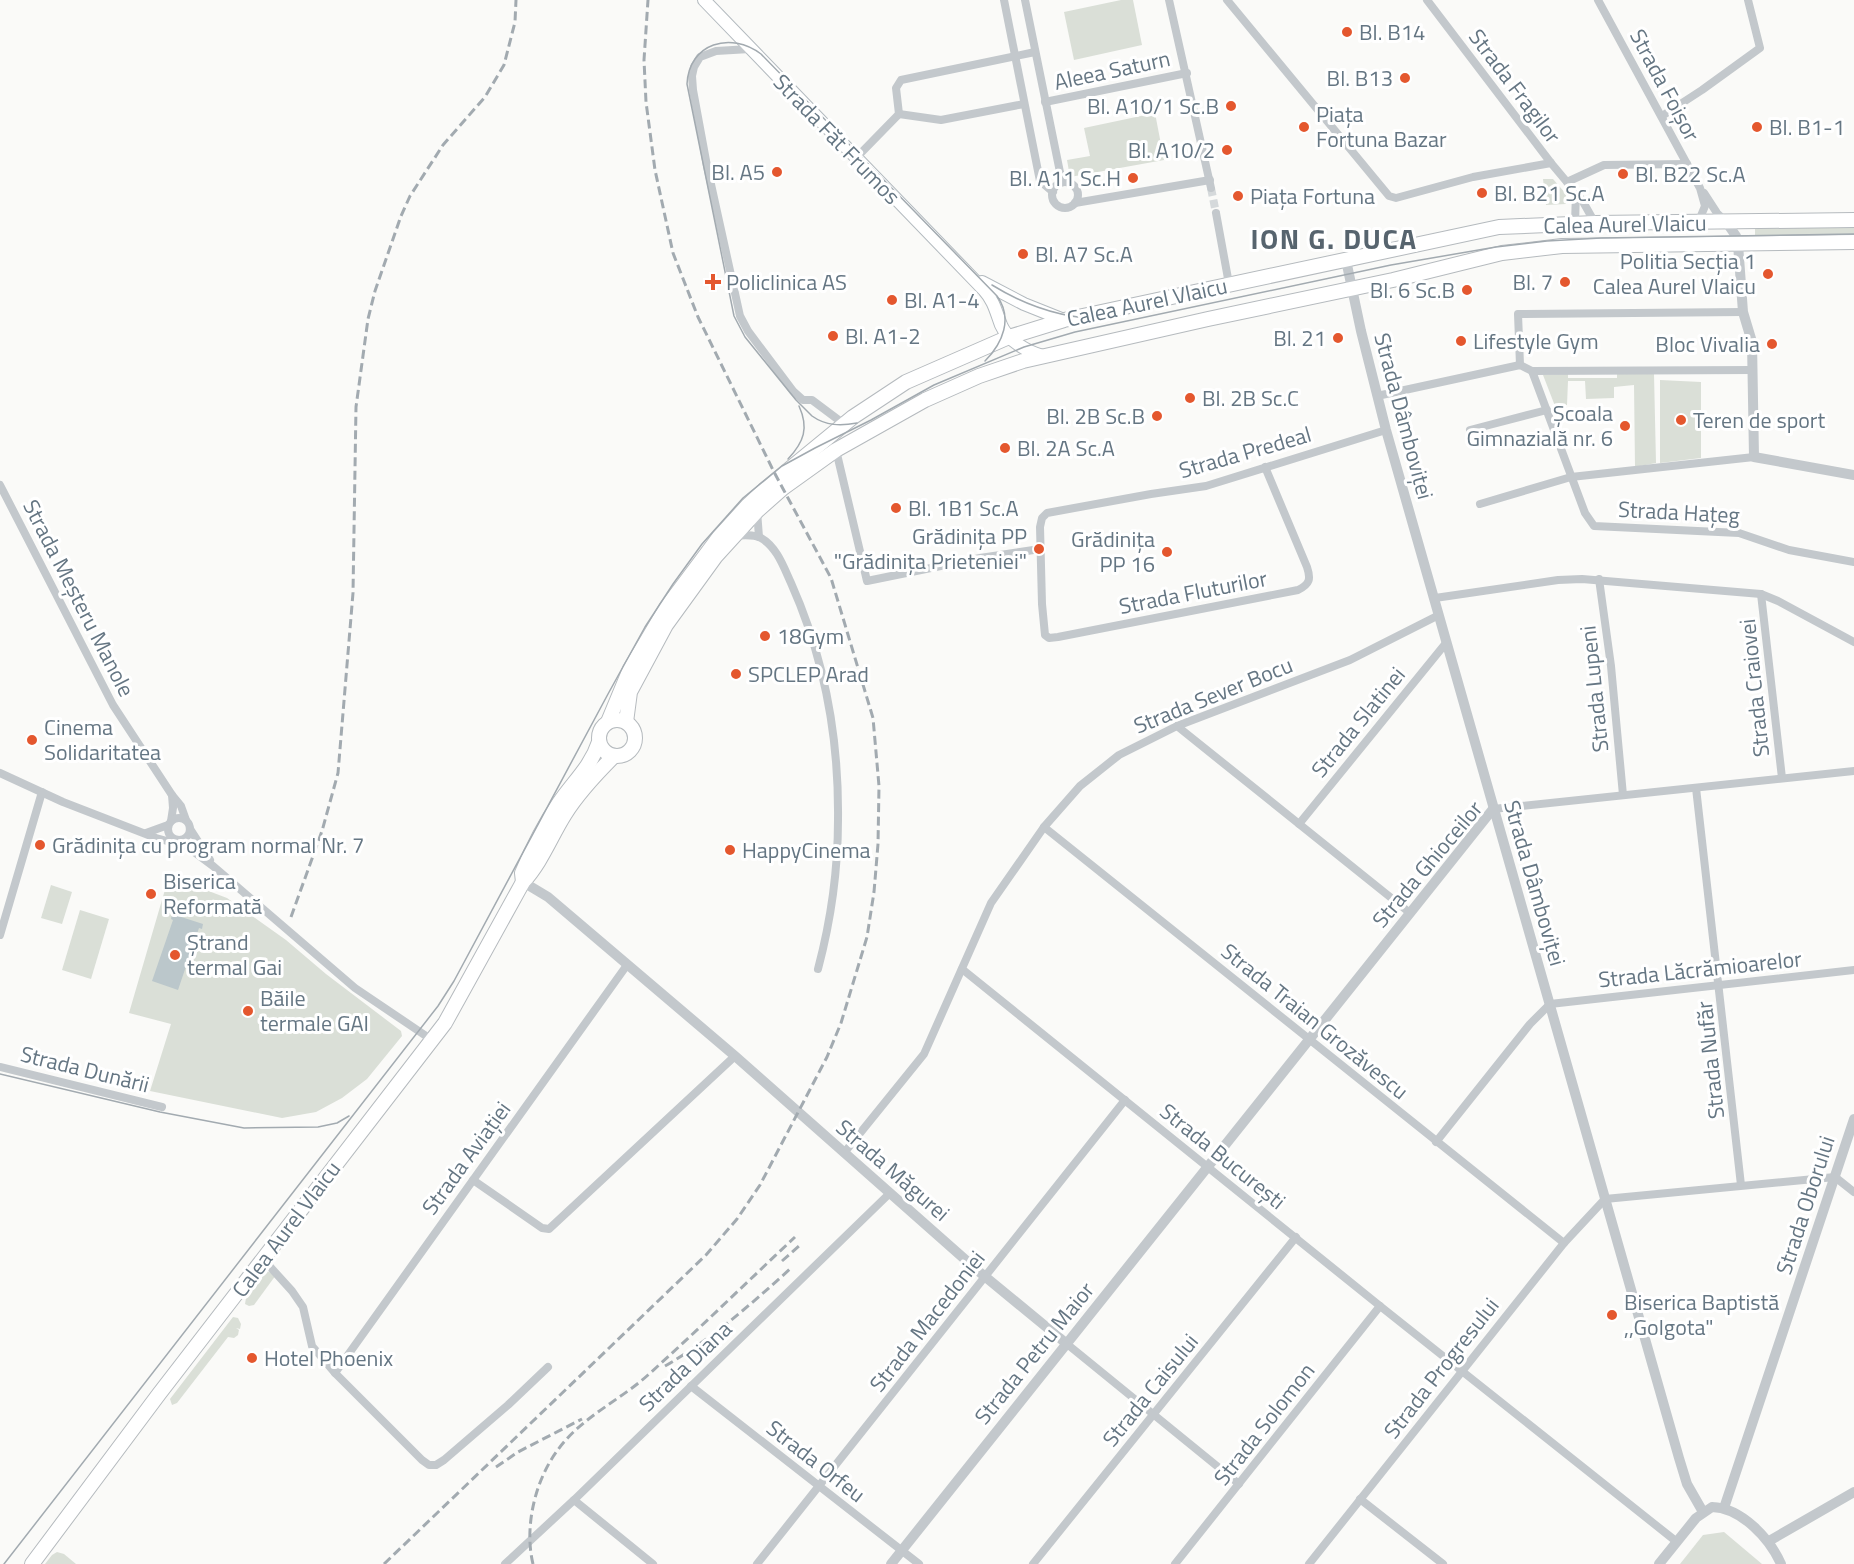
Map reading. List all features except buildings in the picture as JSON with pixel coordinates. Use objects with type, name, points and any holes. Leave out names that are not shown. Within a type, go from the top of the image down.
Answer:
[{"type":"main road","name":"Strada Făt Frumos","points":[[704,0],[973,277],[994,304],[1001,324],[1009,337]]},
{"type":"main road","name":"Calea Aurel Vlaicu","points":[[523,882],[522,873],[547,824],[563,798],[589,766],[599,742],[601,728],[608,722],[640,650],[671,600],[707,551],[748,505],[844,424],[887,393],[922,373],[1009,337],[1064,320],[1491,228],[1595,223],[1854,220]]},
{"type":"main road","name":"Calea Aurel Vlaicu","points":[[32,1564],[452,1012],[523,882],[533,871],[570,806],[614,756],[623,755],[634,745],[634,732],[626,722],[630,692],[641,668],[680,605],[732,537],[783,488],[836,450],[944,390],[1008,366],[1043,356],[1502,254],[1562,246],[1854,242]]},
{"type":"main road","name":"Strada Făt Frumos","points":[[973,277],[1024,304],[1064,320]]},
{"type":"main road","points":[[1009,337],[1034,354],[1043,356]]},
{"type":"main road","points":[[608,722],[617,720],[626,722]]},
{"type":"main road","points":[[599,742],[604,751],[614,756]]},
{"type":"street","points":[[1004,0],[1040,181],[1053,192]]},
{"type":"street","name":"Aleea Saturn","points":[[1025,0],[1062,182]]},
{"type":"street","name":"Aleea Saturn","points":[[1075,203],[1210,184],[1169,0]]},
{"type":"street","points":[[1227,0],[1389,196],[1396,198],[1473,177],[1551,163]]},
{"type":"street","name":"Strada Fragilor","points":[[1427,0],[1551,163],[1576,192],[1595,223]]},
{"type":"street","name":"Strada Foișor","points":[[1598,0],[1700,188],[1717,213],[1727,223]]},
{"type":"street","points":[[1662,116],[1760,48],[1748,0]]},
{"type":"street","points":[[750,49],[716,51],[700,57],[694,67],[693,90],[740,316],[748,331],[799,397],[807,401],[812,400],[844,424]]},
{"type":"street","points":[[899,114],[896,88],[901,80],[1035,52]]},
{"type":"street","name":"Aleea Saturn","points":[[1045,102],[1187,73]]},
{"type":"street","points":[[899,114],[941,120],[1024,104]]},
{"type":"street","points":[[856,158],[899,114]]},
{"type":"street","points":[[1567,182],[1604,165],[1687,164]]},
{"type":"street","points":[[1062,182],[1070,183],[1076,188],[1078,196],[1075,203],[1068,207],[1058,206],[1053,200],[1056,186],[1062,182]]},
{"type":"street","name":"Strada Foișor","points":[[1698,223],[1705,206],[1700,188]]},
{"type":"street","points":[[1575,224],[1576,192]]},
{"type":"street","points":[[1216,213],[1229,284]]},
{"type":"street","points":[[1727,223],[1736,236],[1738,244],[1743,312],[1752,336],[1754,457]]},
{"type":"street","name":"Strada Dâmboviței","points":[[1346,260],[1386,430],[1493,809],[1679,1458],[1687,1484],[1703,1512]]},
{"type":"street","points":[[1520,365],[1518,314],[1743,312]]},
{"type":"street","points":[[1377,396],[1520,365],[1532,371],[1753,370]]},
{"type":"street","name":"Strada Hațeg","points":[[1532,371],[1588,520],[1598,528],[1740,533],[1789,550],[1854,562]]},
{"type":"street","points":[[1470,430],[1547,410]]},
{"type":"street","name":"Strada Predeal","points":[[1043,516],[1051,512],[1150,494],[1197,488],[1386,430]]},
{"type":"street","points":[[836,450],[867,581],[980,558],[1040,549]]},
{"type":"street","points":[[1480,504],[1571,477],[1754,457],[1854,475]]},
{"type":"street","name":"Strada Fluturilor","points":[[1043,516],[1040,521],[1040,549],[1044,632],[1047,637],[1080,633],[1298,590],[1309,582],[1310,577],[1265,467]]},
{"type":"street","name":"Strada Meșteru Manole","points":[[0,484],[113,705],[181,806],[186,820]]},
{"type":"street","points":[[757,511],[759,537]]},
{"type":"street","points":[[732,537],[743,535],[759,537],[776,553],[803,614],[824,682],[838,790],[837,848],[831,906],[818,969]]},
{"type":"street","points":[[1435,598],[1558,580],[1599,579],[1761,594],[1854,642]]},
{"type":"street","name":"Strada Lupeni","points":[[1599,579],[1611,666],[1623,795]]},
{"type":"street","name":"Strada Craiovei","points":[[1761,594],[1782,778]]},
{"type":"street","name":"Strada Sever Bocu","points":[[844,1153],[924,1054],[990,903],[1044,827],[1070,796],[1119,755],[1177,726],[1350,660],[1438,615]]},
{"type":"street","name":"Strada Slatinei","points":[[1299,824],[1446,643]]},
{"type":"street","points":[[1177,726],[1410,913]]},
{"type":"street","name":"Strada Ghioceilor","points":[[1208,1167],[1493,809],[1854,771]]},
{"type":"street","points":[[0,773],[163,840],[186,838],[190,829]]},
{"type":"street","name":"Strada Nufăr","points":[[1696,788],[1741,1185]]},
{"type":"street","points":[[0,935],[42,792]]},
{"type":"street","points":[[172,795],[173,808],[169,833],[213,866],[355,988],[432,1040]]},
{"type":"street","points":[[146,833],[178,818],[186,820],[213,866]]},
{"type":"street","name":"Strada Traian Grozăvescu","points":[[1044,827],[1564,1243]]},
{"type":"street","name":"Strada Măgurei","points":[[523,882],[548,897],[735,1056],[985,1276],[1239,1484]]},
{"type":"street","name":"Strada Aviației","points":[[334,1373],[627,965]]},
{"type":"street","name":"Strada București","points":[[962,969],[1677,1542]]},
{"type":"street","name":"Strada Lăcrămioarelor","points":[[1550,1004],[1854,970]]},
{"type":"street","points":[[1436,1142],[1530,1024],[1550,1004]]},
{"type":"street","points":[[473,1180],[542,1228],[549,1229],[735,1056]]},
{"type":"street","name":"Strada Dunării","points":[[0,1067],[162,1107]]},
{"type":"street","name":"Strada Macedoniei","points":[[757,1564],[1125,1100]]},
{"type":"street","name":"Strada Oborului","points":[[1724,1508],[1854,1119]]},
{"type":"street","name":"Strada Petru Maior","points":[[891,1564],[1208,1167]]},
{"type":"street","points":[[1605,1199],[1835,1177],[1854,1192]]},
{"type":"street","name":"Strada Diana","points":[[505,1564],[890,1193]]},
{"type":"street","name":"Strada Progresului","points":[[1309,1564],[1564,1243],[1605,1199]]},
{"type":"street","name":"Strada Caisului","points":[[1033,1564],[1296,1237]]},
{"type":"street","points":[[263,1259],[303,1307],[315,1350],[334,1373],[409,1449],[429,1465],[436,1465],[508,1405],[548,1366]]},
{"type":"street","name":"Strada Solomon","points":[[1175,1564],[1380,1306]]},
{"type":"street","name":"Strada Orfeu","points":[[691,1386],[919,1564]]},
{"type":"street","points":[[1769,1541],[1854,1492]]},
{"type":"street","points":[[1360,1499],[1443,1564]]},
{"type":"street","points":[[574,1500],[653,1564]]},
{"type":"street","points":[[1659,1564],[1703,1512],[1712,1508],[1724,1508],[1735,1514],[1769,1541],[1781,1564]]},
{"type":"shaded area","points":[[1121,0],[1133,0],[1142,45],[1074,60],[1064,12]]},
{"type":"shaded area","points":[[1155,113],[1164,160],[1070,177],[1067,160],[1090,156],[1084,128]]},
{"type":"shaded area","points":[[1543,179],[1553,179],[1566,194],[1566,204],[1546,205]]},
{"type":"shaded area","points":[[1854,225],[1854,236],[1755,238],[1755,227]]},
{"type":"shaded area","points":[[1568,374],[1568,378],[1617,378],[1617,374],[1654,374],[1656,463],[1635,467],[1634,385],[1614,387],[1614,398],[1586,399],[1585,381],[1568,381],[1567,405],[1555,406],[1543,375]]},
{"type":"shaded area","name":"Teren de sport","points":[[1660,380],[1701,382],[1701,458],[1660,463]]},
{"type":"shaded area","name":"Ștrand termal Gai","points":[[169,876],[227,898],[286,940],[326,974],[401,1031],[402,1036],[367,1079],[342,1098],[316,1112],[282,1118],[150,1091],[171,1024],[129,1013]]},
{"type":"shaded area","points":[[51,885],[72,892],[62,924],[41,918]]},
{"type":"shaded area","points":[[80,910],[109,919],[91,979],[62,970]]},
{"type":"shaded area","name":"Ștrand termal Gai","points":[[172,914],[203,924],[202,929],[199,928],[178,990],[152,981],[173,920],[171,919]]},
{"type":"shaded area","points":[[267,1271],[276,1275],[254,1305],[245,1304],[246,1298]]},
{"type":"shaded area","points":[[233,1317],[238,1318],[241,1324],[240,1329],[236,1328],[239,1330],[238,1335],[234,1338],[228,1337],[177,1403],[172,1405],[170,1399]]},
{"type":"shaded area","points":[[1724,1532],[1762,1564],[1680,1564],[1703,1535]]},
{"type":"shaded area","points":[[57,1552],[64,1554],[76,1564],[45,1564]]},
{"type":"tunnel","points":[[1211,188],[1216,213]]},
{"type":"tram line","points":[[857,423],[834,424],[823,422],[812,416],[796,400],[745,337],[734,316],[687,84],[695,59],[703,50],[714,45],[737,43],[761,54],[997,296],[1004,313],[1004,330],[997,346],[985,361]]},
{"type":"tram line","points":[[4,1564],[438,1006],[454,981],[645,627],[702,544],[743,498],[782,466],[934,385],[1024,347],[1075,332],[1391,265],[1496,247],[1601,238],[1854,234]]},
{"type":"tram line","points":[[992,285],[1047,310],[1076,317],[1106,319]]},
{"type":"tram line","points":[[788,459],[798,447],[803,434],[804,421],[799,406]]},
{"type":"tram line","points":[[0,1074],[160,1112],[244,1128],[318,1127],[337,1123],[349,1116]]},
{"type":"railway","points":[[291,917],[322,831],[338,773],[353,593],[356,407],[368,319],[375,291],[410,196],[443,145],[485,97],[504,65],[515,22],[516,0]]},
{"type":"railway","points":[[384,1564],[706,1255],[737,1219],[760,1185],[827,1057],[841,1023],[867,937],[878,844],[879,786],[873,718],[831,578],[774,472],[698,317],[673,253],[655,170],[646,102],[644,60],[648,0]]},
{"type":"railway","points":[[533,1564],[530,1535],[533,1505],[549,1463],[566,1439],[588,1419],[648,1375],[795,1237]]},
{"type":"railway","points":[[782,1261],[800,1245]]},
{"type":"railway","points":[[665,1366],[715,1333],[790,1269]]},
{"type":"railway","points":[[496,1467],[518,1452],[582,1419]]},
{"type":"place","name":"Bl. B14","points":[[1347,32]]},
{"type":"place","name":"Bl. B13","points":[[1405,78]]},
{"type":"place","name":"Bl. A10/1 Sc.B","points":[[1231,106]]},
{"type":"place","name":"Piața Fortuna Bazar","points":[[1304,127]]},
{"type":"place","name":"Bl. B1-1","points":[[1757,127]]},
{"type":"place","name":"Bl. A10/2","points":[[1227,150]]},
{"type":"place","name":"Bl. A5","points":[[777,172]]},
{"type":"place","name":"Bl. B22 Sc.A","points":[[1623,174]]},
{"type":"place","name":"Bl. A11 Sc.H","points":[[1133,178]]},
{"type":"place","name":"Bl. B21 Sc.A","points":[[1482,193]]},
{"type":"place","name":"Piața Fortuna","points":[[1238,196]]},
{"type":"place","name":"Bl. A7 Sc.A","points":[[1023,254]]},
{"type":"place","name":"Politia Secția 1 Calea Aurel Vlaicu","points":[[1768,274]]},
{"type":"place","name":"Policlinica AS","points":[[713,282]]},
{"type":"place","name":"Bl. 7","points":[[1565,282]]},
{"type":"place","name":"Bl. 6 Sc.B","points":[[1467,290]]},
{"type":"place","name":"Bl. A1-4","points":[[892,300]]},
{"type":"place","name":"Bl. A1-2","points":[[833,336]]},
{"type":"place","name":"Bl. 21","points":[[1338,338]]},
{"type":"place","name":"Lifestyle Gym","points":[[1461,341]]},
{"type":"place","name":"Bloc Vivalia","points":[[1772,344]]},
{"type":"place","name":"Bl. 2B Sc.C","points":[[1190,398]]},
{"type":"place","name":"Bl. 2B Sc.B","points":[[1157,416]]},
{"type":"place","name":"Teren de sport","points":[[1681,420]]},
{"type":"place","name":"Școala Gimnazială nr. 6","points":[[1625,426]]},
{"type":"place","name":"Bl. 2A Sc.A","points":[[1005,448]]},
{"type":"place","name":"Bl. 1B1 Sc.A","points":[[896,508]]},
{"type":"place","name":"Grădinița PP \"Grădinița Prieteniei\"","points":[[1039,549]]},
{"type":"place","name":"Grădinița PP 16","points":[[1167,552]]},
{"type":"place","name":"18Gym","points":[[765,636]]},
{"type":"place","name":"SPCLEP Arad","points":[[736,674]]},
{"type":"place","name":"Cinema Solidaritatea","points":[[32,740]]},
{"type":"place","name":"Grădinița cu program normal Nr. 7","points":[[40,845]]},
{"type":"place","name":"HappyCinema","points":[[730,850]]},
{"type":"place","name":"Biserica Reformată","points":[[151,894]]},
{"type":"place","name":"Ștrand termal Gai","points":[[175,955]]},
{"type":"place","name":"Băile termale GAI","points":[[248,1011]]},
{"type":"place","name":"Biserica Baptistă ,,Golgota\"","points":[[1612,1315]]},
{"type":"place","name":"Hotel Phoenix","points":[[252,1358]]},
{"type":"district","name":"ION G. DUCA","points":[[1334,238]]}]
